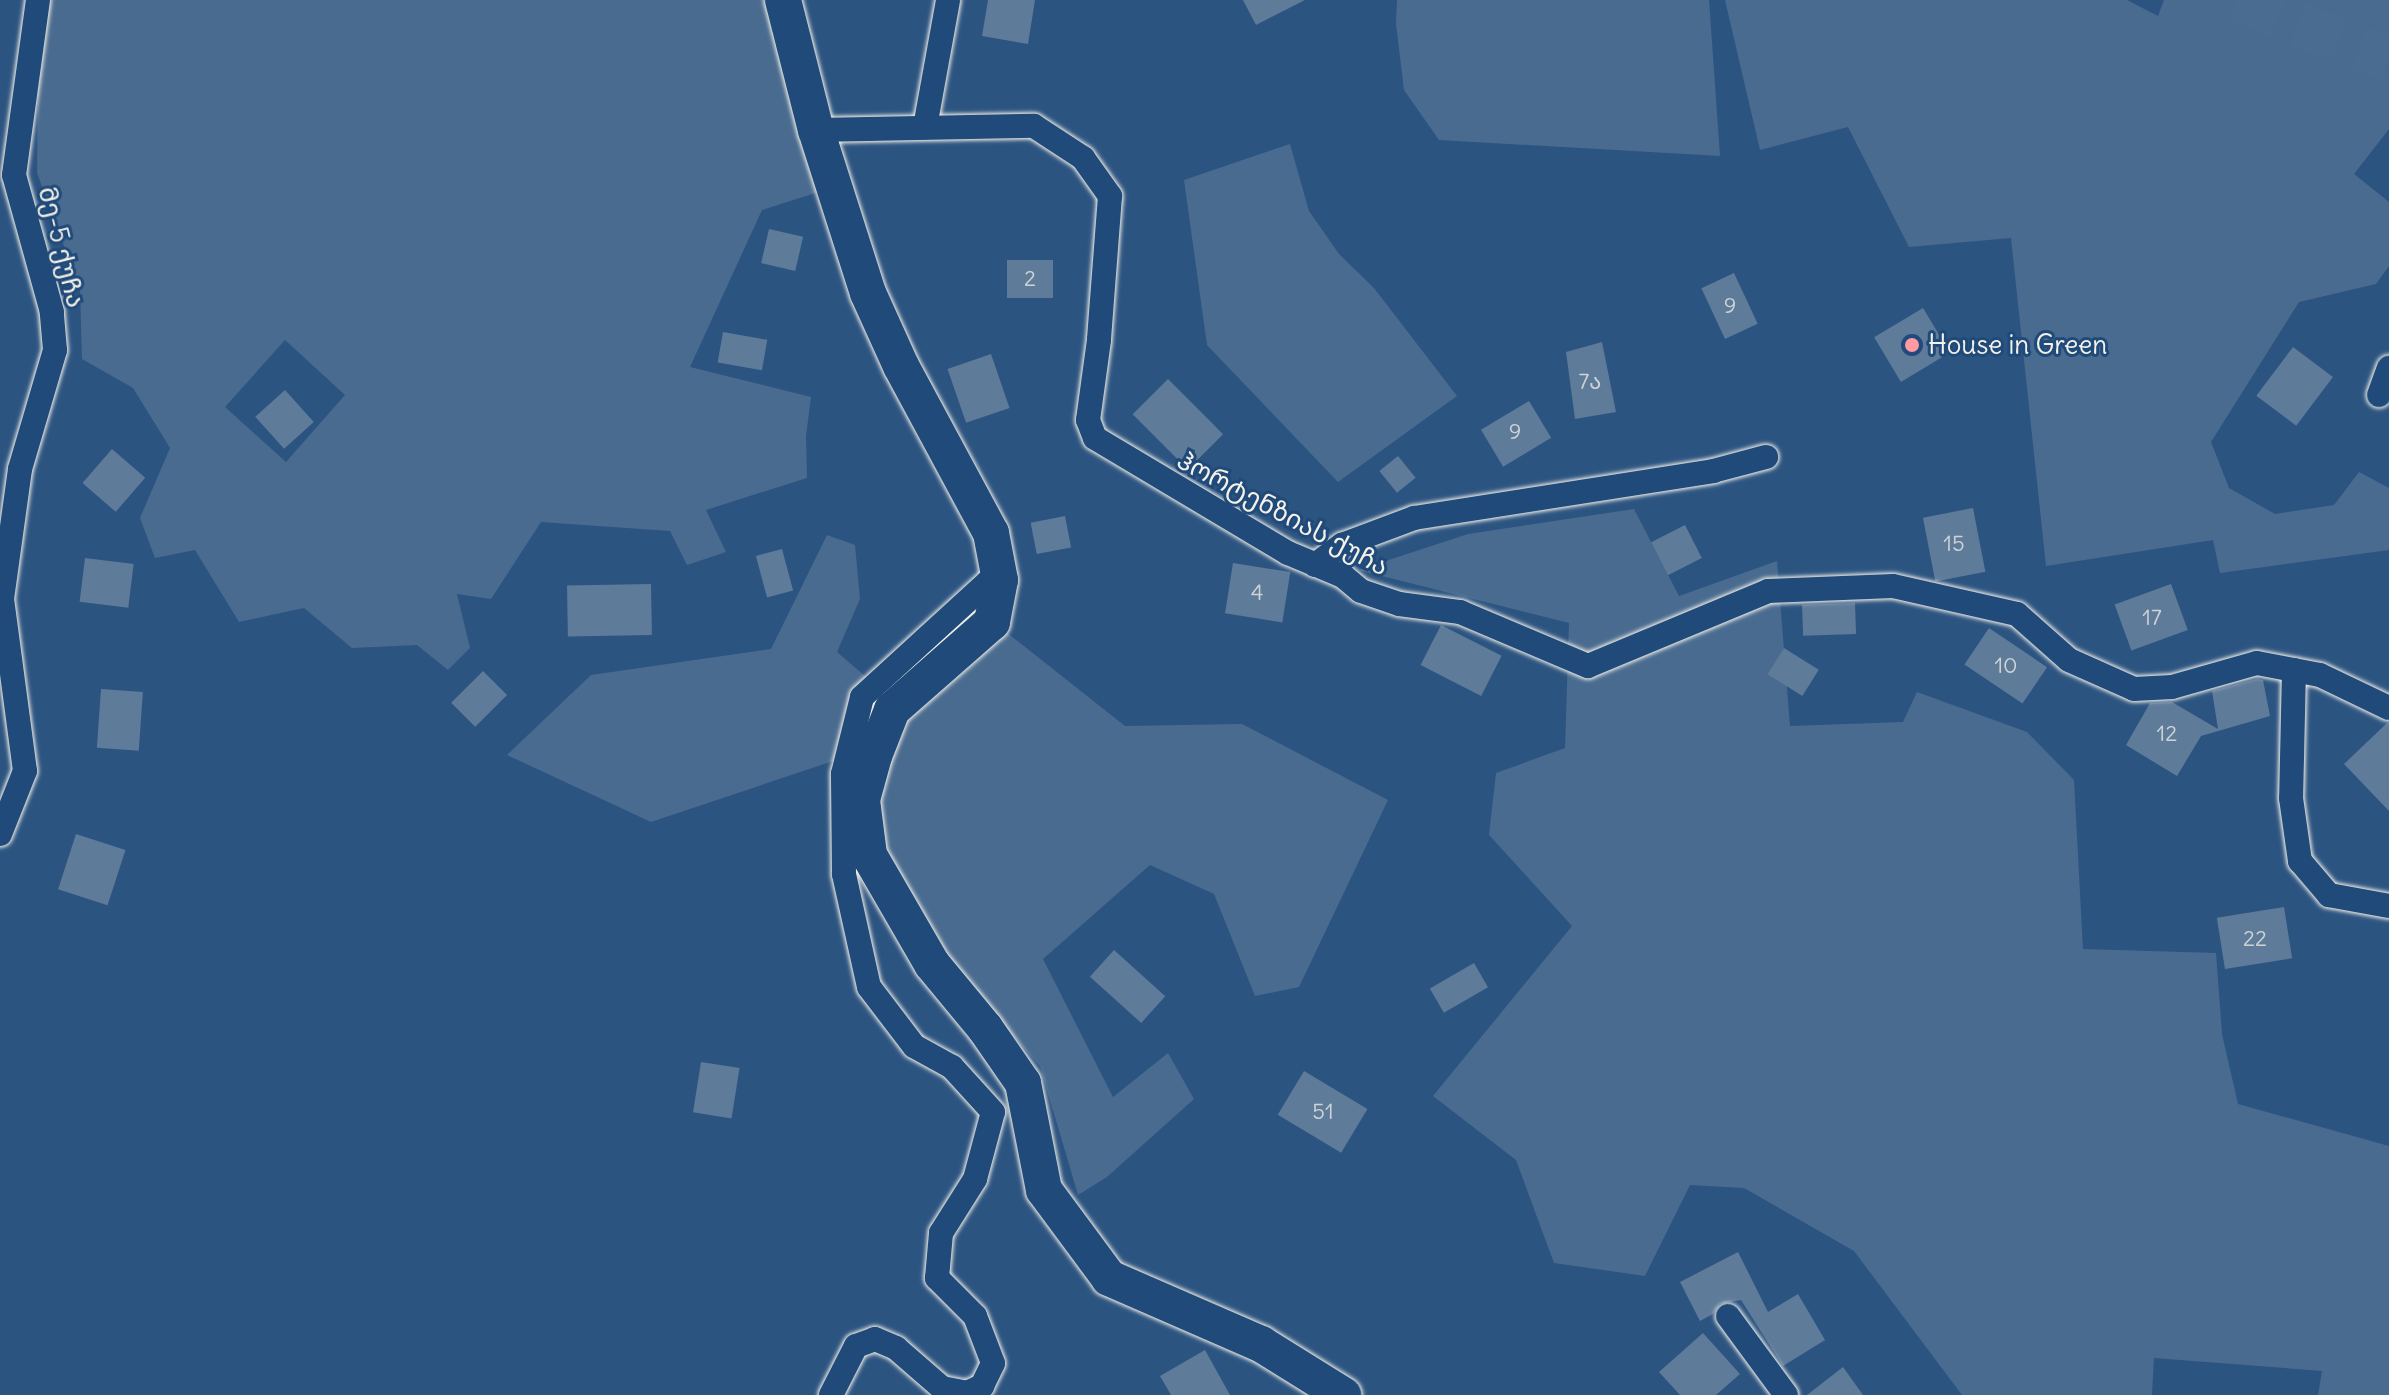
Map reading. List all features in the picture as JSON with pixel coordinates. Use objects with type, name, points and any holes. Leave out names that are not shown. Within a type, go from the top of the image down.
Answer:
[{"type":"street","name":"მე-5 ქუჩა","points":[[0,834],[25,771],[2,599],[20,469],[55,350],[52,312],[14,175],[38,0]]},
{"type":"street","points":[[783,0],[816,130],[868,293],[901,366],[991,533],[1000,580],[992,622],[892,710],[874,756],[862,800],[869,855],[932,964],[985,1028],[1023,1083],[1044,1190],[1109,1278],[1261,1344],[1343,1395]]},
{"type":"street","points":[[925,127],[948,0]]},
{"type":"street","name":"ჰორტენზიას ქუჩა","points":[[816,130],[1034,126],[1083,158],[1110,196],[1099,340],[1088,420],[1095,438],[1261,538],[1343,576],[1361,591],[1399,604],[1460,612],[1588,666],[1768,591],[1893,586],[2017,614],[2069,660],[2134,689],[2172,687],[2257,663],[2320,675],[2389,708]]},
{"type":"street","points":[[2379,395],[2389,368]]},
{"type":"street","points":[[1315,565],[1342,545],[1414,518],[1713,471],[1766,457]]},
{"type":"street","points":[[831,1395],[856,1346],[875,1339],[896,1348],[942,1388],[967,1393],[982,1386],[995,1385],[993,1363],[975,1316],[937,1278],[941,1233],[975,1179],[993,1112],[952,1067],[914,1046],[869,987],[844,874],[843,774],[862,697],[988,582],[1000,580]]},
{"type":"street","points":[[2294,670],[2291,798],[2300,861],[2329,895],[2389,906]]},
{"type":"street","points":[[1728,1316],[1786,1395]]},
{"type":"shaded area","points":[[39,0],[775,0],[825,190],[762,210],[690,367],[811,397],[806,436],[807,478],[706,510],[726,552],[687,565],[670,531],[541,522],[491,599],[457,594],[470,648],[448,670],[417,645],[352,648],[304,608],[239,622],[195,550],[155,558],[140,518],[170,448],[133,388],[82,359],[80,289],[37,173]],"holes":[[[285,340],[345,395],[286,462],[225,407]]]},
{"type":"shaded area","points":[[1397,0],[1709,0],[1720,156],[1439,140],[1404,90],[1396,24]]},
{"type":"shaded area","points":[[1725,0],[2127,0],[2158,16],[2164,0],[2389,0],[2389,129],[2354,174],[2389,202],[2389,266],[2376,284],[2299,302],[2211,442],[2229,488],[2275,514],[2334,505],[2359,472],[2389,488],[2389,550],[2220,573],[2213,540],[2046,566],[2011,238],[1909,247],[1848,127],[1760,150]]},
{"type":"shaded area","points":[[1290,144],[1309,211],[1339,254],[1374,288],[1457,396],[1338,482],[1207,345],[1184,180]]},
{"type":"shaded area","points":[[1634,509],[1679,596],[1777,561],[1790,726],[1903,722],[1917,692],[2027,732],[2074,780],[2083,949],[2216,953],[2222,1034],[2238,1104],[2389,1146],[2389,1395],[2318,1395],[2322,1371],[2154,1358],[2152,1395],[1962,1395],[1854,1251],[1744,1188],[1690,1185],[1645,1276],[1554,1263],[1516,1160],[1433,1096],[1572,926],[1489,835],[1496,773],[1565,748],[1569,623],[1358,570],[1468,534]]},
{"type":"shaded area","points":[[827,535],[855,545],[860,599],[837,652],[888,696],[863,751],[651,822],[507,755],[591,675],[771,649]]},
{"type":"shaded area","points":[[1001,628],[1125,726],[1242,724],[1388,800],[1299,987],[1255,996],[1214,894],[1150,865],[1043,959],[1113,1097],[1168,1053],[1194,1099],[1107,1177],[1078,1195],[1040,1066],[946,960],[878,847],[875,797],[900,719]]},
{"type":"building","points":[[988,0],[1035,0],[1028,44],[982,36]]},
{"type":"building","points":[[1243,0],[1305,0],[1256,25]]},
{"type":"building","points":[[769,229],[803,237],[795,271],[761,263]]},
{"type":"building","points":[[1007,260],[1053,260],[1053,298],[1007,298]]},
{"type":"building","points":[[1734,273],[1758,324],[1725,339],[1701,288]]},
{"type":"building","name":"House in Green","points":[[1923,308],[1950,353],[1901,382],[1874,337]]},
{"type":"building","points":[[723,332],[767,340],[762,370],[718,363]]},
{"type":"building","points":[[1602,342],[1616,412],[1575,419],[1566,352]]},
{"type":"building","points":[[2293,347],[2333,377],[2296,426],[2256,396]]},
{"type":"building","points":[[991,354],[1010,408],[966,423],[948,369]]},
{"type":"building","points":[[1168,379],[1223,434],[1188,470],[1133,414]]},
{"type":"building","points":[[285,390],[314,422],[284,449],[255,417]]},
{"type":"building","points":[[1529,401],[1551,438],[1503,467],[1481,430]]},
{"type":"building","points":[[112,449],[145,478],[116,512],[82,483]]},
{"type":"building","points":[[1398,456],[1416,478],[1397,493],[1379,471]]},
{"type":"building","points":[[1973,508],[1985,572],[1935,582],[1923,518]]},
{"type":"building","points":[[1065,516],[1071,547],[1037,554],[1031,523]]},
{"type":"building","points":[[1685,525],[1702,558],[1668,575],[1651,542]]},
{"type":"building","points":[[782,549],[793,591],[767,598],[756,556]]},
{"type":"building","points":[[85,558],[134,564],[128,608],[80,602]]},
{"type":"building","points":[[1233,563],[1290,572],[1282,622],[1225,613]]},
{"type":"building","points":[[651,584],[652,635],[568,636],[567,585]]},
{"type":"building","points":[[2171,584],[2188,630],[2131,651],[2115,605]]},
{"type":"building","points":[[1855,603],[1856,634],[1803,636],[1802,605]]},
{"type":"building","points":[[1441,625],[1502,656],[1481,696],[1421,665]]},
{"type":"building","points":[[1989,628],[2047,667],[2022,704],[1964,664]]},
{"type":"building","points":[[1784,648],[1819,670],[1802,696],[1768,674]]},
{"type":"building","points":[[483,671],[507,695],[475,727],[451,703]]},
{"type":"building","points":[[2263,680],[2270,716],[2201,736],[2177,776],[2126,745],[2150,703],[2172,702],[2218,729],[2212,691]]},
{"type":"building","points":[[101,689],[143,692],[139,751],[97,748]]},
{"type":"building","points":[[2389,723],[2389,811],[2344,764]]},
{"type":"building","points":[[76,834],[125,850],[108,905],[58,889]]},
{"type":"building","points":[[2284,907],[2292,958],[2225,969],[2217,918]]},
{"type":"building","points":[[1114,950],[1165,996],[1141,1023],[1090,977]]},
{"type":"building","points":[[1474,963],[1488,987],[1444,1013],[1430,989]]},
{"type":"building","points":[[701,1062],[740,1068],[732,1118],[693,1112]]},
{"type":"building","points":[[1304,1071],[1367,1109],[1341,1153],[1278,1115]]},
{"type":"building","points":[[1738,1252],[1768,1312],[1798,1294],[1825,1340],[1783,1366],[1741,1300],[1720,1304],[1713,1314],[1700,1321],[1680,1282]]},
{"type":"building","points":[[1703,1333],[1740,1374],[1716,1395],[1680,1395],[1659,1372]]},
{"type":"building","points":[[1205,1350],[1230,1395],[1171,1395],[1160,1376]]},
{"type":"building","points":[[1843,1367],[1863,1395],[1807,1395]]},
{"type":"tunnel","points":[[2237,0],[2389,60]]},
{"type":"place","name":"House in Green","points":[[1912,345]]}]
